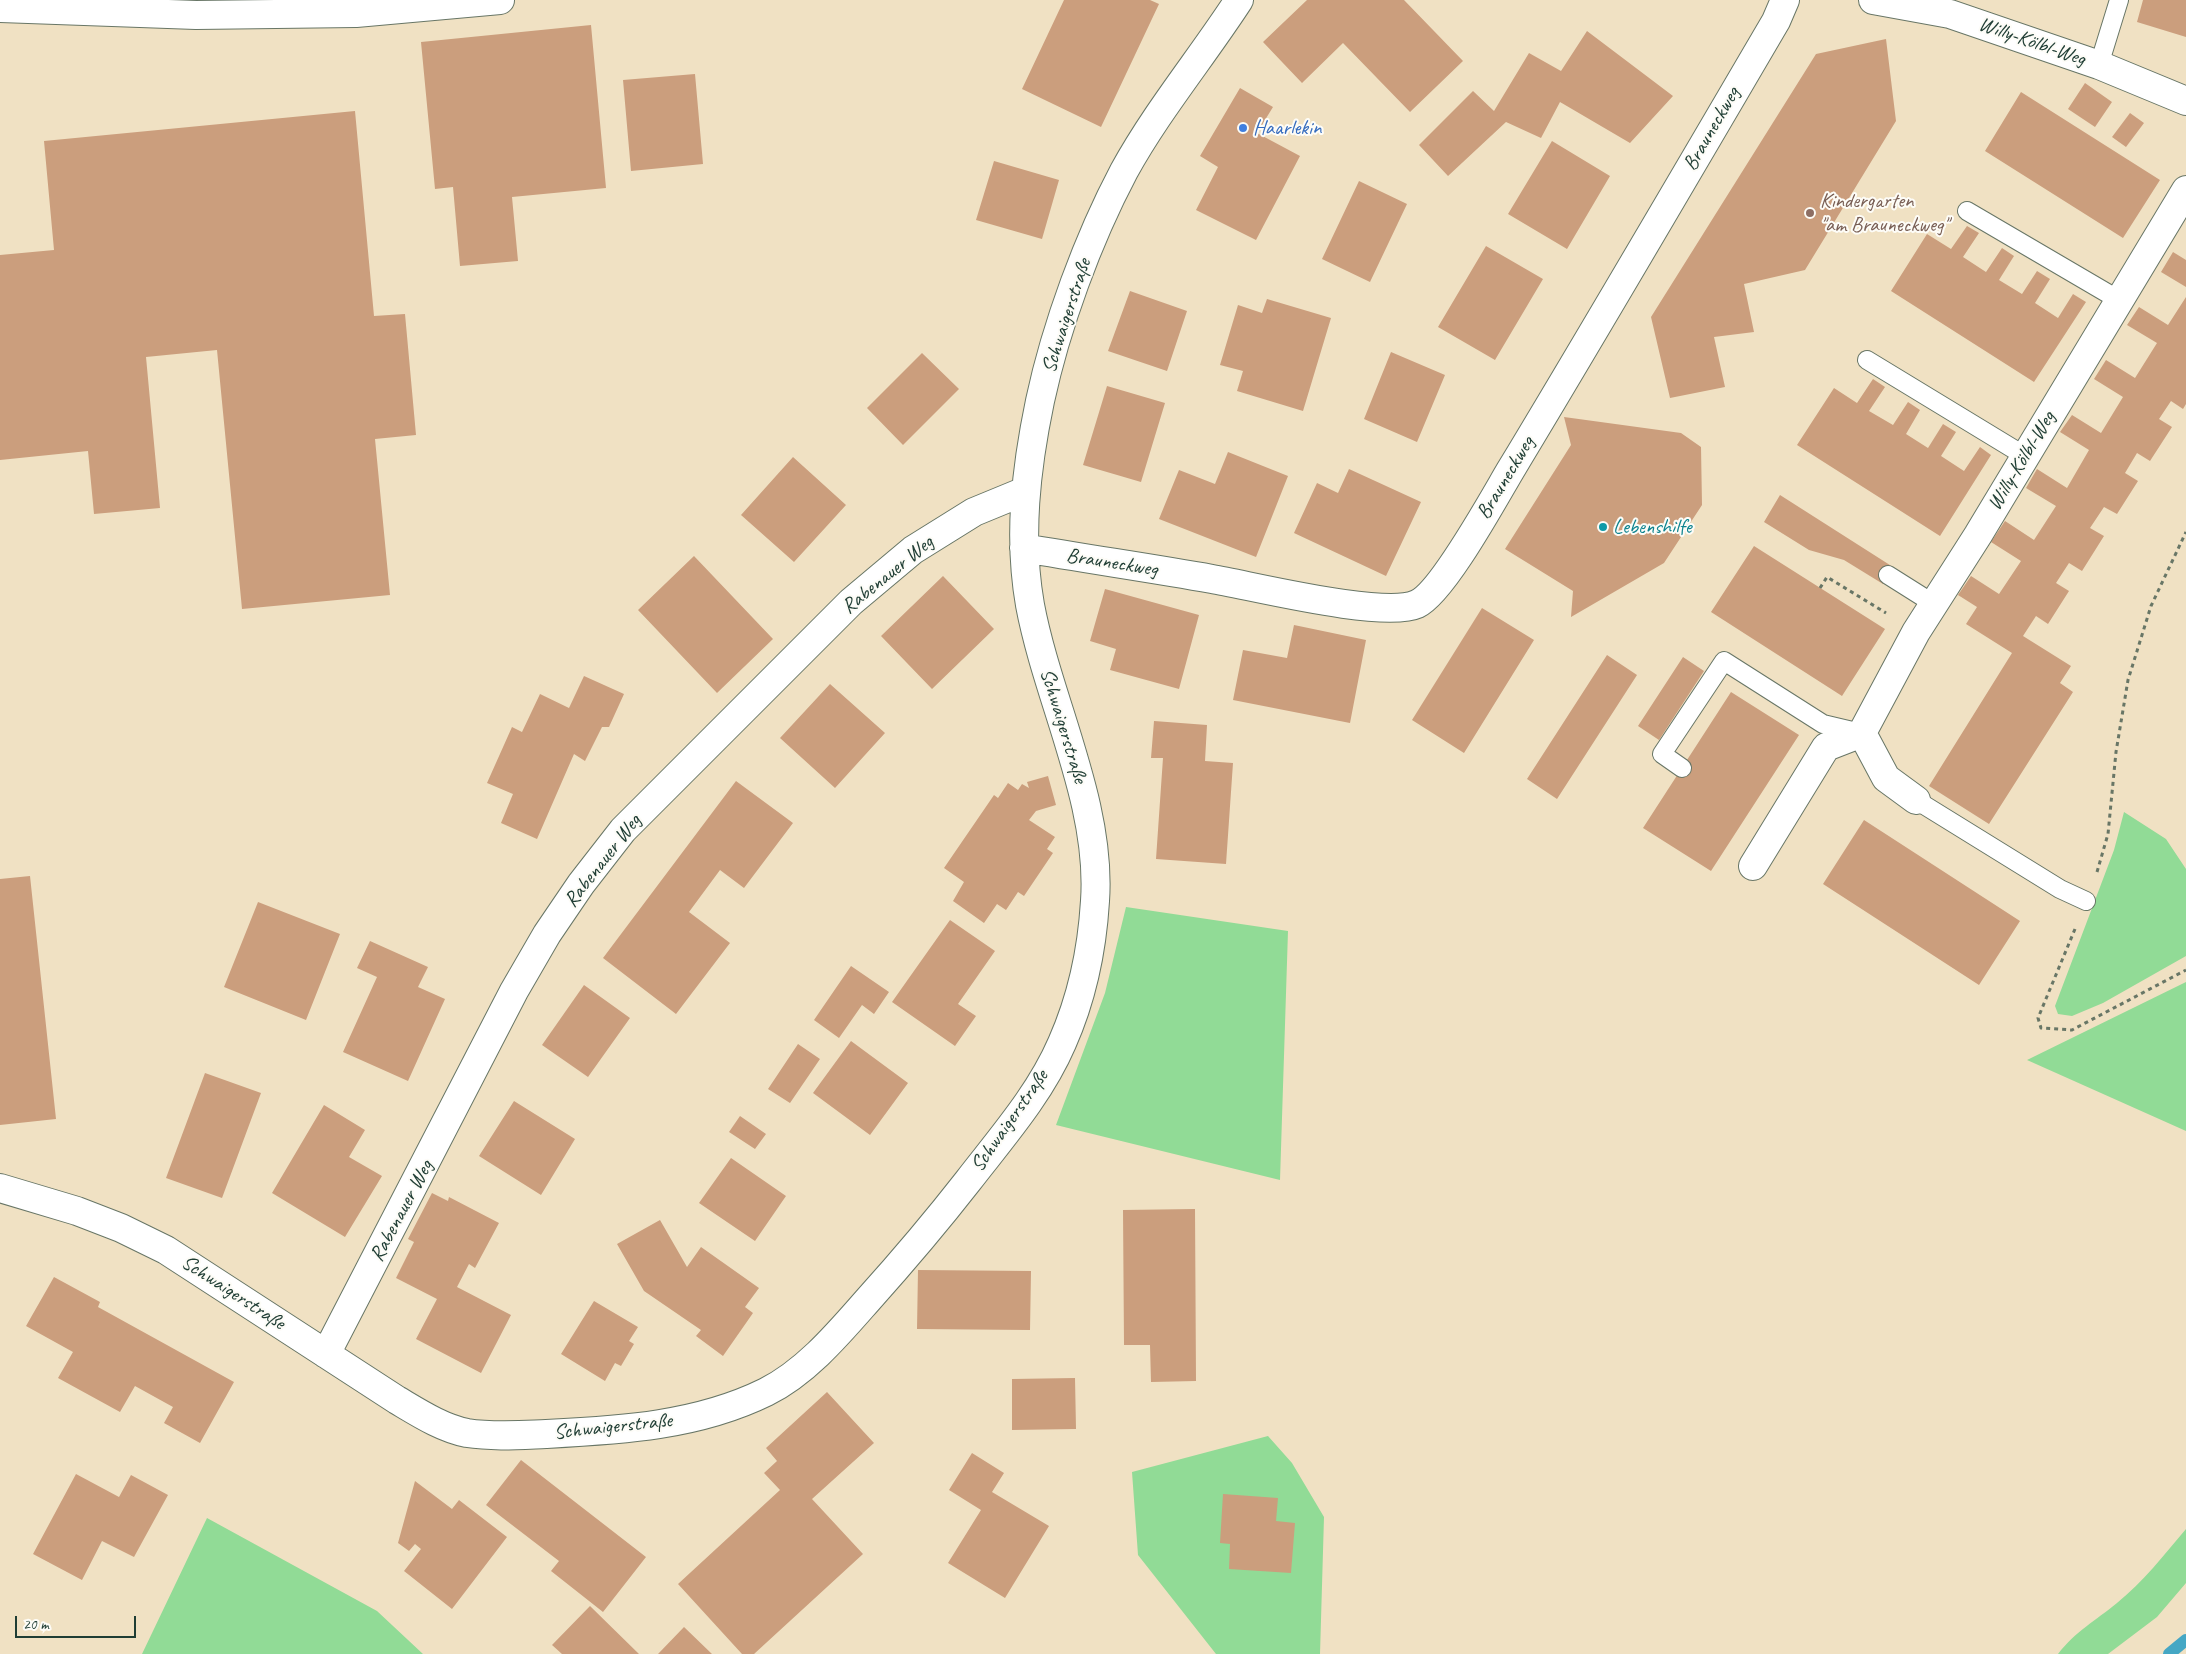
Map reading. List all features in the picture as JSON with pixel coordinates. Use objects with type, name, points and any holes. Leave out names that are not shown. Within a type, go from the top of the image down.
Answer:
[{"type":"street","points":[[0,8],[196,15],[356,13],[500,0]]},
{"type":"street","name":"Schwaigerstraße","points":[[0,1188],[77,1211],[121,1228],[166,1250],[432,1420],[466,1432],[501,1435],[606,1431],[664,1425],[717,1410],[768,1391],[814,1358],[920,1241],[1017,1119],[1052,1063],[1081,996],[1090,949],[1096,896],[1092,840],[1082,787],[1041,650],[1030,602],[1024,548],[1025,490],[1040,401],[1057,337],[1094,238],[1124,171],[1159,116],[1239,0]]},
{"type":"street","name":"Brauneckweg","points":[[1024,548],[1212,579],[1335,602],[1392,608],[1417,604],[1430,593],[1465,545],[1577,360],[1776,21],[1785,0]]},
{"type":"street","name":"Willy-Kölbl-Weg","points":[[1873,0],[1952,7],[2186,101]]},
{"type":"street","name":"Willy-Kölbl-Weg","points":[[1862,733],[1916,632],[2186,190]]},
{"type":"street","name":"Rabenauer Weg","points":[[326,1354],[514,991],[547,934],[581,884],[623,830],[851,602],[913,550],[974,512],[1025,490]]},
{"type":"street","points":[[1753,866],[1826,746],[1862,733],[1886,778],[1916,800]]},
{"type":"lane","points":[[2099,65],[2119,0]]},
{"type":"lane","points":[[1967,211],[2119,300]]},
{"type":"lane","points":[[1867,360],[2025,456]]},
{"type":"lane","points":[[1888,575],[1934,604]]},
{"type":"lane","points":[[1682,768],[1662,754],[1724,661],[1823,724],[1862,733]]},
{"type":"lane","points":[[1916,800],[2060,889],[2086,901]]},
{"type":"path","points":[[2186,532],[2151,606],[2128,680],[2116,752],[2108,834],[2095,882],[2038,1018],[2042,1028],[2072,1030],[2186,970]]},
{"type":"path","points":[[1820,588],[1827,577],[1916,632]]},
{"type":"green space","points":[[2124,812],[2166,839],[2186,869],[2186,956],[2103,1003],[2072,1016],[2058,1014],[2055,1006],[2114,850]]},
{"type":"green space","points":[[1126,907],[1288,931],[1280,1180],[1056,1125],[1105,993]]},
{"type":"green space","points":[[2186,982],[2186,1131],[2027,1060]]},
{"type":"green space","points":[[1268,1436],[1292,1463],[1324,1517],[1320,1654],[1216,1654],[1138,1555],[1132,1472]]},
{"type":"green space","points":[[207,1518],[377,1611],[423,1654],[142,1654]]},
{"type":"green space","points":[[2186,1529],[2186,1583],[2157,1617],[2108,1654],[2058,1654],[2079,1633],[2136,1586]]},
{"type":"building","points":[[1064,0],[1150,0],[1159,4],[1101,127],[1022,89]]},
{"type":"building","points":[[1307,0],[1404,0],[1463,61],[1410,112],[1343,43],[1302,83],[1263,42]]},
{"type":"building","points":[[2143,0],[2186,0],[2186,37],[2137,22]]},
{"type":"building","points":[[591,25],[606,188],[512,197],[518,261],[460,266],[453,187],[435,189],[421,42]]},
{"type":"building","points":[[1587,31],[1673,96],[1630,143],[1560,102],[1541,138],[1506,122],[1448,176],[1419,145],[1473,91],[1494,111],[1529,53],[1561,71]]},
{"type":"building","points":[[1886,39],[1896,121],[1805,270],[1744,284],[1754,332],[1714,337],[1725,387],[1670,398],[1651,317],[1816,54]]},
{"type":"building","points":[[695,74],[703,164],[631,171],[623,80]]},
{"type":"building","points":[[2085,83],[2112,102],[2095,127],[2068,109]]},
{"type":"building","points":[[1240,88],[1273,107],[1257,133],[1300,156],[1256,240],[1196,210],[1218,167],[1200,156]]},
{"type":"building","points":[[2021,92],[2160,180],[2123,238],[1985,151]]},
{"type":"building","points":[[355,111],[374,316],[405,314],[416,435],[375,439],[390,595],[242,609],[217,350],[146,357],[160,508],[94,514],[88,451],[0,460],[0,255],[54,250],[44,141]]},
{"type":"building","points":[[2130,113],[2144,123],[2126,147],[2112,137]]},
{"type":"building","points":[[1552,141],[1610,176],[1567,249],[1508,214]]},
{"type":"building","points":[[994,161],[1059,180],[1042,239],[976,220]]},
{"type":"building","points":[[1359,181],[1407,204],[1370,282],[1322,259]]},
{"type":"building","points":[[1967,226],[1979,233],[1963,257],[1986,272],[2002,248],[2014,256],[1999,280],[2022,294],[2037,271],[2050,279],[2035,303],[2058,318],[2073,294],[2086,302],[2034,382],[1891,291],[1927,234],[1951,249]]},
{"type":"building","points":[[1486,246],[1543,279],[1495,360],[1438,327]]},
{"type":"building","points":[[2173,252],[2186,260],[2186,287],[2161,272]]},
{"type":"building","points":[[1130,291],[1187,311],[1167,371],[1108,351]]},
{"type":"building","points":[[2186,297],[2186,404],[2183,409],[2171,401],[2159,419],[2172,427],[2150,461],[2137,453],[2125,473],[2138,481],[2117,514],[2104,507],[2090,528],[2104,536],[2082,571],[2069,563],[2056,583],[2069,591],[2048,624],[2036,616],[2023,636],[2071,666],[2060,683],[2073,692],[1989,824],[1929,786],[2012,653],[1966,624],[1977,607],[1958,595],[1971,576],[1999,594],[2021,561],[1991,542],[2005,521],[2034,540],[2056,506],[2026,488],[2037,469],[2067,488],[2089,450],[2060,432],[2072,415],[2101,433],[2123,397],[2094,379],[2106,360],[2135,378],[2157,343],[2127,325],[2139,307],[2168,325]]},
{"type":"building","points":[[1267,299],[1331,318],[1303,411],[1237,391],[1243,371],[1220,365],[1238,305],[1262,313]]},
{"type":"building","points":[[1391,352],[1445,375],[1417,442],[1364,419]]},
{"type":"building","points":[[922,353],[959,389],[903,445],[867,408]]},
{"type":"building","points":[[1873,379],[1885,387],[1869,411],[1893,425],[1908,402],[1920,410],[1906,434],[1928,448],[1943,424],[1956,432],[1941,456],[1964,471],[1980,447],[1991,455],[1940,536],[1797,445],[1834,388],[1857,403]]},
{"type":"building","points":[[1107,386],[1165,403],[1141,482],[1083,465]]},
{"type":"building","name":"Lebenshilfe","points":[[1564,417],[1681,433],[1701,447],[1702,505],[1664,563],[1571,617],[1573,591],[1505,549],[1571,445]]},
{"type":"building","points":[[1228,452],[1288,476],[1256,557],[1159,519],[1179,470],[1215,484]]},
{"type":"building","points":[[793,457],[846,505],[794,562],[741,515]]},
{"type":"building","points":[[1349,469],[1421,502],[1386,576],[1294,533],[1317,483],[1338,493]]},
{"type":"building","points":[[1780,495],[1893,567],[1883,584],[1844,560],[1809,550],[1764,522]]},
{"type":"building","points":[[1754,546],[1885,629],[1842,696],[1711,612]]},
{"type":"building","points":[[694,556],[773,639],[717,693],[638,610]]},
{"type":"building","points":[[943,576],[994,629],[932,689],[881,636]]},
{"type":"building","points":[[1105,589],[1199,615],[1179,689],[1110,670],[1116,649],[1090,641]]},
{"type":"building","points":[[1482,608],[1534,640],[1464,753],[1412,720]]},
{"type":"building","points":[[1294,625],[1366,640],[1350,723],[1233,700],[1243,650],[1287,658]]},
{"type":"building","points":[[1607,655],[1637,675],[1557,799],[1527,779]]},
{"type":"building","points":[[1683,657],[1704,671],[1659,740],[1638,726]]},
{"type":"building","points":[[584,676],[624,694],[609,727],[602,727],[585,761],[574,754],[537,839],[501,823],[513,794],[487,783],[512,727],[522,732],[540,694],[569,708]]},
{"type":"building","points":[[830,684],[885,733],[835,788],[780,738]]},
{"type":"building","points":[[1731,692],[1799,735],[1711,871],[1643,828]]},
{"type":"building","points":[[1154,721],[1207,725],[1205,761],[1233,763],[1226,864],[1156,859],[1163,758],[1151,758]]},
{"type":"building","points":[[1048,776],[1056,805],[1036,811],[1029,820],[1055,837],[1047,849],[1053,853],[1024,896],[1018,892],[1006,910],[997,904],[984,923],[953,901],[964,882],[944,868],[994,795],[998,798],[1008,783],[1018,790],[1022,784],[1029,788],[1027,782]]},
{"type":"building","points":[[736,781],[793,823],[744,888],[720,870],[689,912],[730,943],[676,1014],[603,958]]},
{"type":"building","points":[[1864,820],[2020,921],[1979,985],[1823,884]]},
{"type":"building","points":[[30,876],[56,1119],[0,1125],[0,879]]},
{"type":"building","points":[[258,902],[340,934],[306,1020],[224,987]]},
{"type":"building","points":[[950,920],[995,951],[958,1004],[976,1016],[955,1046],[892,1002]]},
{"type":"building","points":[[370,941],[428,967],[418,987],[445,999],[408,1081],[343,1052],[377,977],[357,968]]},
{"type":"building","points":[[851,966],[889,992],[874,1014],[862,1005],[839,1038],[814,1020]]},
{"type":"building","points":[[584,985],[630,1018],[588,1077],[542,1045]]},
{"type":"building","points":[[851,1041],[908,1083],[870,1135],[813,1093]]},
{"type":"building","points":[[798,1044],[820,1059],[790,1103],[768,1089]]},
{"type":"building","points":[[205,1073],[261,1093],[222,1198],[166,1178]]},
{"type":"building","points":[[514,1101],[575,1139],[541,1195],[479,1156]]},
{"type":"building","points":[[324,1105],[365,1130],[349,1157],[382,1176],[345,1237],[272,1193]]},
{"type":"building","points":[[740,1116],[766,1134],[755,1149],[729,1132]]},
{"type":"building","points":[[731,1158],[786,1196],[755,1241],[699,1203]]},
{"type":"building","points":[[432,1193],[448,1201],[449,1197],[499,1223],[475,1268],[469,1264],[457,1287],[511,1315],[481,1373],[416,1339],[437,1299],[396,1278],[414,1242],[408,1239]]},
{"type":"building","points":[[1195,1209],[1196,1381],[1151,1382],[1150,1345],[1124,1345],[1123,1210]]},
{"type":"building","points":[[660,1220],[687,1267],[701,1247],[759,1288],[745,1307],[753,1313],[723,1356],[696,1336],[701,1330],[644,1291],[617,1244]]},
{"type":"building","points":[[918,1270],[1031,1271],[1030,1330],[917,1329]]},
{"type":"building","points":[[54,1277],[100,1302],[98,1307],[234,1382],[200,1443],[164,1423],[173,1407],[135,1386],[120,1412],[58,1378],[73,1352],[26,1326]]},
{"type":"building","points":[[594,1301],[638,1327],[629,1341],[634,1344],[621,1366],[615,1363],[605,1381],[561,1354]]},
{"type":"building","points":[[1075,1378],[1076,1429],[1012,1430],[1012,1379]]},
{"type":"building","points":[[827,1392],[874,1443],[812,1499],[863,1554],[754,1654],[742,1654],[678,1584],[780,1490],[764,1473],[777,1461],[766,1448]]},
{"type":"building","points":[[972,1453],[1004,1473],[992,1492],[1049,1526],[1005,1598],[948,1563],[981,1510],[949,1490]]},
{"type":"building","points":[[521,1460],[646,1557],[603,1612],[551,1571],[559,1561],[486,1505]]},
{"type":"building","points":[[76,1474],[119,1497],[131,1475],[168,1495],[134,1557],[102,1541],[82,1580],[33,1554]]},
{"type":"building","points":[[415,1481],[452,1509],[459,1500],[507,1537],[452,1609],[404,1571],[421,1549],[415,1544],[409,1551],[398,1543]]},
{"type":"building","points":[[1223,1494],[1278,1498],[1276,1521],[1295,1523],[1291,1573],[1229,1569],[1230,1544],[1220,1543]]},
{"type":"building","points":[[590,1606],[639,1654],[562,1654],[552,1645]]},
{"type":"building","points":[[684,1627],[712,1654],[658,1654]]},
{"type":"waterway","points":[[2169,1654],[2186,1640]]},
{"type":"place","name":"Haarlekin","points":[[1243,128]]},
{"type":"place","name":"Kindergarten \"am Brauneckweg\"","points":[[1810,213]]},
{"type":"place","name":"Lebenshilfe","points":[[1603,527]]}]
